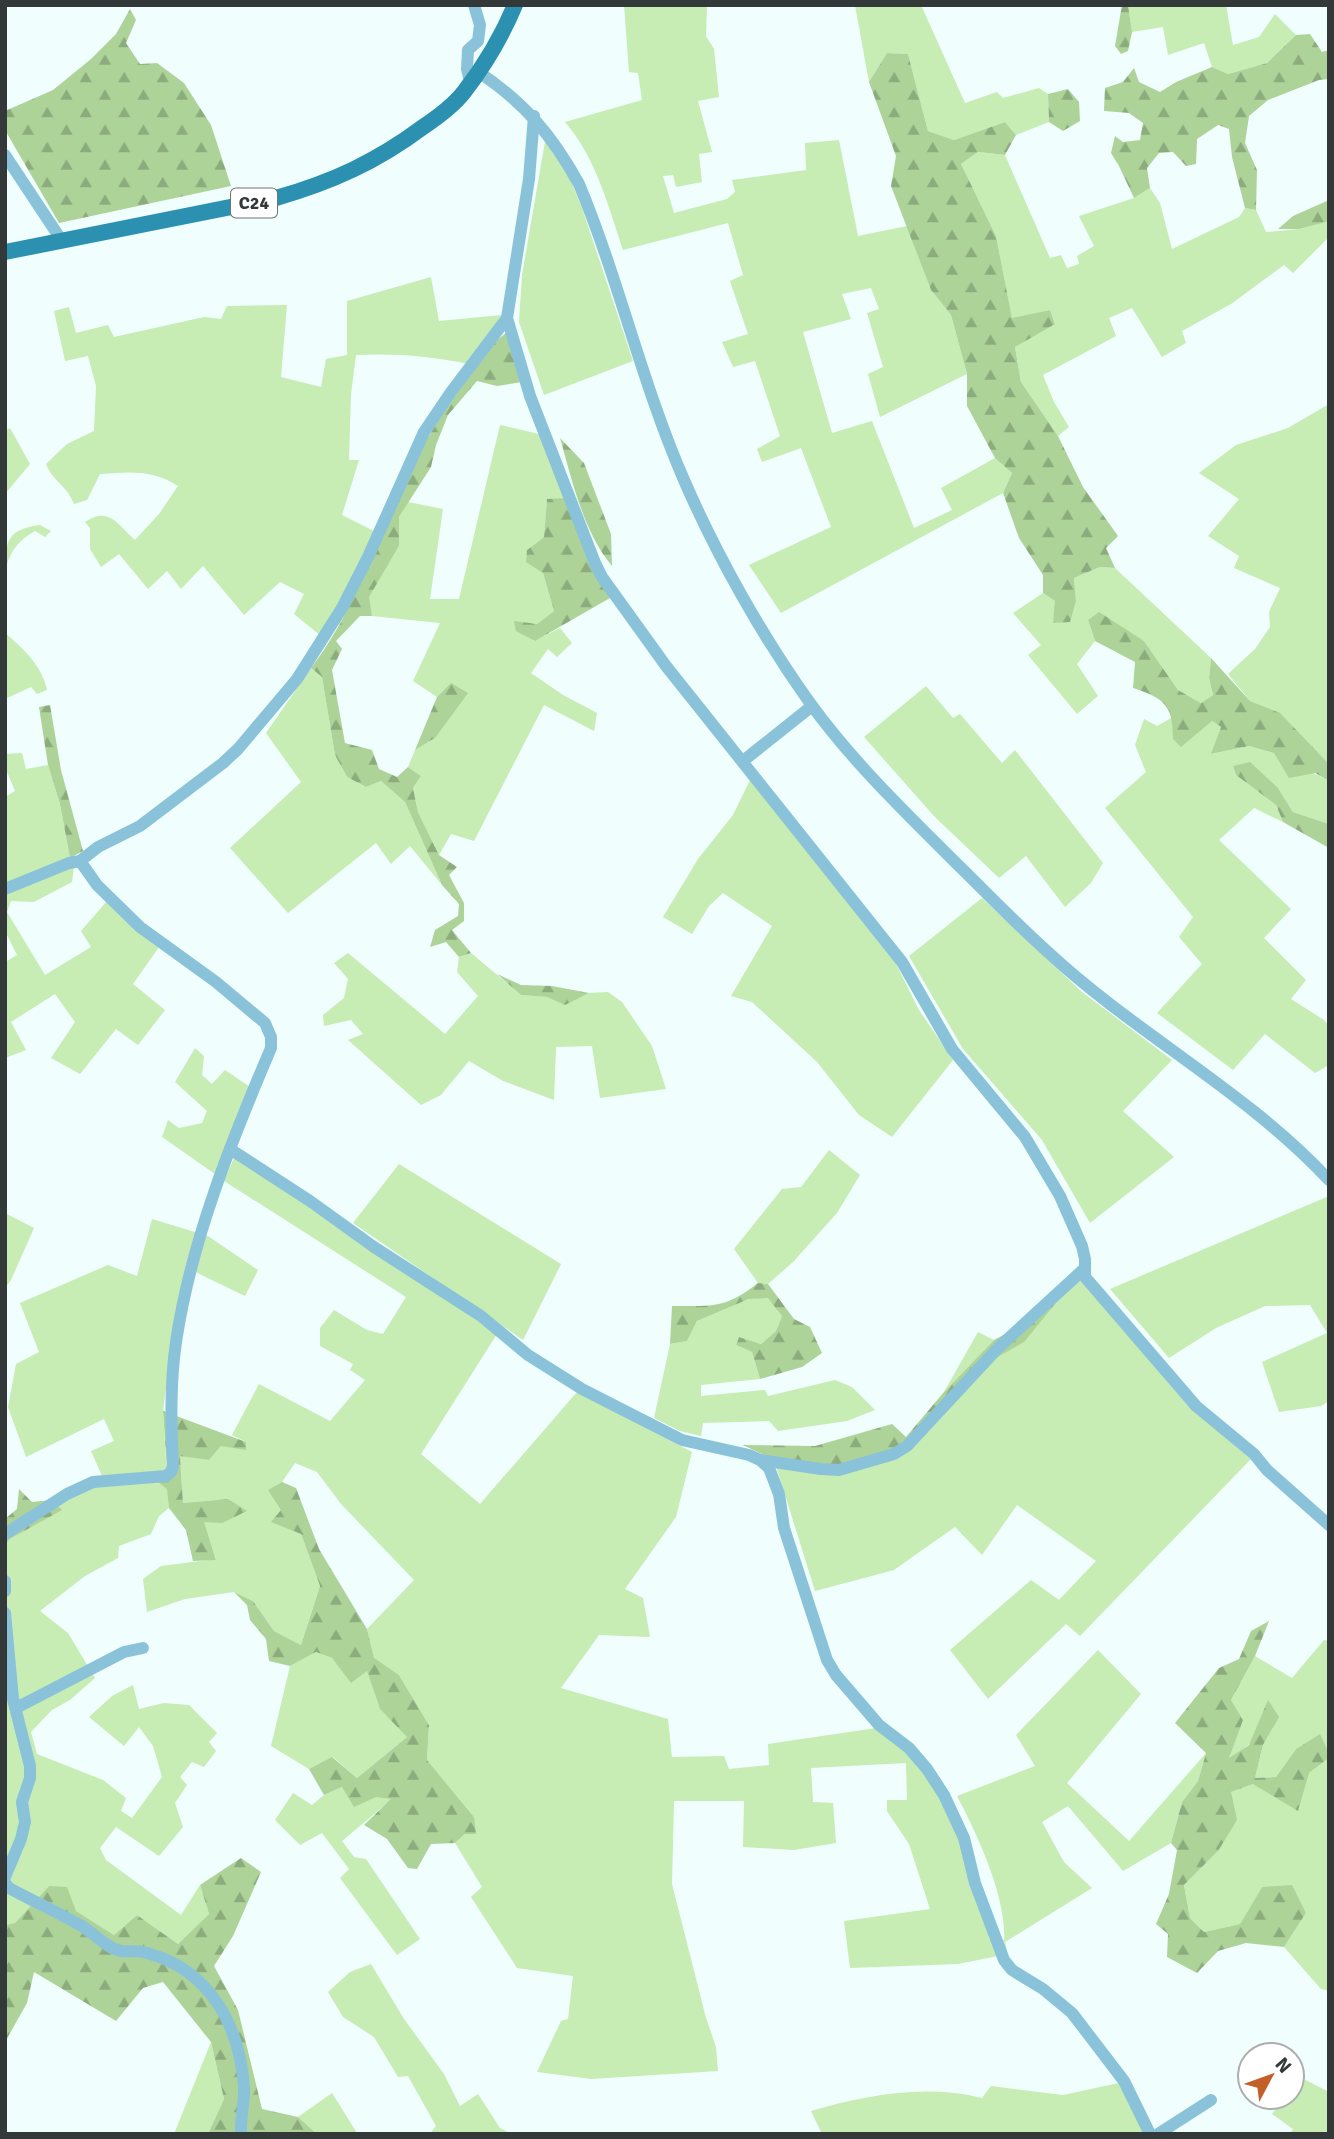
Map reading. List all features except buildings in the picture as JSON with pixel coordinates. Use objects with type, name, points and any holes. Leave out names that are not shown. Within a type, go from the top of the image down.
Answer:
[{"type":"main road","name":"C24","points":[[5,252],[276,198],[316,187],[358,169],[388,153],[446,111],[474,77],[505,29],[515,5]]},
{"type":"street","points":[[474,5],[480,25],[478,41],[468,50],[467,69],[474,77],[501,86],[534,116],[561,152],[579,184],[683,479],[744,597],[780,659],[812,705],[860,766],[1048,953],[1100,999],[1254,1111],[1329,1180]]},
{"type":"street","points":[[534,116],[529,179],[507,318],[530,396],[602,577],[674,676],[902,962],[952,1049],[1025,1138],[1060,1196],[1082,1246],[1085,1259],[1084,1277],[1196,1406],[1254,1454],[1267,1470],[1329,1525]]},
{"type":"street","points":[[5,155],[62,241]]},
{"type":"street","points":[[5,889],[80,861],[99,847],[154,817],[238,749],[297,679],[342,608],[424,432],[507,318]]},
{"type":"street","points":[[743,761],[812,705]]},
{"type":"street","points":[[5,1534],[67,1494],[93,1482],[166,1476],[171,1472],[173,1465],[170,1419],[178,1332],[201,1236],[230,1149],[271,1048],[271,1037],[265,1023],[216,982],[140,927],[97,885],[80,861]]},
{"type":"street","points":[[230,1149],[481,1316],[528,1355],[582,1389],[682,1440],[749,1455],[760,1460],[839,1470],[894,1454],[907,1446],[998,1348],[1084,1269]]},
{"type":"street","points":[[760,1460],[771,1472],[779,1494],[784,1528],[827,1660],[844,1686],[879,1725],[909,1748],[944,1795],[964,1838],[975,1883],[1004,1959],[1012,1970],[1043,1989],[1072,2013],[1124,2081],[1150,2134]]},
{"type":"street","points":[[5,1581],[5,1591]]},
{"type":"street","points":[[5,1613],[10,1683],[30,1766],[30,1779],[22,1802],[25,1822],[5,1877]]},
{"type":"street","points":[[16,1708],[124,1652],[143,1648]]},
{"type":"street","points":[[5,1883],[9,1888],[82,1926],[121,1951],[146,1952],[173,1963],[198,1980],[215,1997],[239,2052],[245,2105],[241,2134]]},
{"type":"street","points":[[1158,2134],[1211,2100]]},
{"type":"green space","points":[[624,5],[707,5],[706,36],[714,49],[719,97],[698,101],[712,152],[699,154],[702,182],[676,187],[673,175],[663,176],[674,213],[727,199],[735,192],[732,180],[806,170],[805,143],[839,140],[858,236],[907,226],[931,290],[951,315],[967,374],[880,417],[868,374],[883,367],[867,313],[879,309],[871,288],[842,294],[851,319],[803,332],[832,433],[872,421],[914,528],[952,510],[941,488],[995,458],[1012,473],[1003,493],[781,613],[749,565],[831,527],[801,448],[762,462],[757,449],[780,436],[755,361],[733,367],[722,342],[748,334],[730,281],[743,275],[728,223],[623,250],[593,166],[565,122],[642,100],[638,73],[629,72]]},
{"type":"green space","points":[[855,5],[921,5],[965,103],[997,92],[1003,98],[1039,88],[1048,94],[1049,122],[1016,135],[1005,122],[954,140],[928,131],[908,54],[887,53],[869,82]]},
{"type":"green space","points":[[1122,5],[1128,5],[1132,32],[1128,51],[1121,54],[1115,46]]},
{"type":"green space","points":[[1128,5],[1226,5],[1233,45],[1259,37],[1275,14],[1296,35],[1267,63],[1228,74],[1212,67],[1204,43],[1168,55],[1163,27],[1132,32]]},
{"type":"green space","points":[[130,9],[136,20],[126,43],[140,64],[157,63],[184,83],[211,125],[231,186],[59,223],[5,130],[5,111],[53,90],[91,59],[116,34]]},
{"type":"green space","points":[[1310,34],[1322,52],[1329,50],[1329,79],[1319,80],[1268,100],[1249,116],[1245,143],[1257,170],[1256,210],[1245,208],[1232,157],[1229,129],[1218,125],[1197,139],[1196,164],[1186,166],[1173,152],[1159,153],[1147,168],[1150,188],[1134,198],[1111,153],[1115,136],[1123,142],[1140,140],[1143,123],[1129,113],[1104,111],[1105,88],[1123,82],[1134,68],[1139,82],[1160,92],[1212,67],[1228,74],[1267,63],[1296,35]]},
{"type":"green space","points":[[887,53],[908,54],[928,131],[954,140],[1005,122],[1016,135],[1005,155],[978,152],[961,164],[996,236],[1012,318],[1050,310],[1055,324],[1015,347],[1021,382],[1058,436],[1083,487],[1118,536],[1106,548],[1115,568],[1100,567],[1074,578],[1076,601],[1070,622],[1053,623],[1055,601],[1043,593],[1043,575],[1019,538],[1003,493],[1012,473],[995,458],[967,406],[967,374],[951,315],[931,290],[891,186],[896,156],[869,82]]},
{"type":"green space","points":[[1068,89],[1079,102],[1080,121],[1063,131],[1049,122],[1048,94]]},
{"type":"green space","points":[[546,136],[563,162],[582,208],[633,361],[544,395],[519,322],[522,275]]},
{"type":"green space","points":[[978,152],[1005,155],[1050,258],[1061,255],[1067,268],[1079,264],[1077,256],[1094,246],[1079,216],[1134,198],[1150,188],[1160,203],[1172,249],[1239,217],[1245,208],[1256,210],[1266,232],[1299,229],[1325,220],[1329,221],[1329,237],[1293,273],[1284,265],[1231,304],[1182,331],[1186,343],[1162,357],[1132,308],[1109,318],[1116,336],[1043,375],[1054,402],[1069,427],[1058,436],[1021,382],[1015,347],[1055,323],[1050,310],[1012,319],[996,236],[961,164]]},
{"type":"green space","points":[[1329,200],[1329,221],[1299,229],[1278,229],[1293,216]]},
{"type":"green space","points":[[431,277],[439,321],[502,315],[469,364],[413,356],[356,355],[351,394],[349,460],[359,460],[342,515],[376,532],[321,636],[294,614],[304,594],[280,582],[244,615],[203,566],[181,589],[167,571],[148,589],[119,554],[101,567],[90,549],[90,528],[85,522],[107,516],[135,540],[159,514],[178,486],[150,474],[100,474],[87,500],[74,504],[52,475],[46,464],[67,444],[94,431],[96,386],[88,356],[65,361],[54,311],[69,307],[76,333],[108,325],[114,337],[204,317],[221,319],[227,306],[287,305],[281,377],[321,387],[326,359],[347,355],[347,301]]},
{"type":"green space","points":[[507,332],[522,382],[497,386],[477,381],[448,415],[431,467],[399,517],[399,546],[369,597],[372,616],[360,616],[336,641],[342,649],[332,670],[345,743],[372,750],[379,769],[397,777],[408,767],[421,776],[413,788],[418,812],[439,855],[457,867],[449,875],[464,903],[464,921],[452,930],[471,953],[459,957],[446,942],[430,947],[435,930],[458,916],[459,904],[442,885],[405,802],[381,781],[366,787],[347,777],[335,755],[322,677],[311,668],[327,646],[353,599],[407,476],[426,440],[496,341]]},
{"type":"green space","points":[[1329,404],[1329,764],[1280,714],[1250,701],[1228,674],[1255,649],[1270,627],[1269,612],[1280,588],[1234,568],[1239,556],[1208,536],[1239,499],[1199,473],[1236,445],[1288,428]]},
{"type":"green space","points":[[500,425],[543,435],[566,498],[547,500],[544,537],[527,550],[543,573],[554,611],[537,624],[514,622],[534,641],[560,628],[572,643],[557,657],[548,649],[531,673],[563,695],[597,713],[594,731],[544,705],[474,841],[451,834],[439,855],[418,812],[413,788],[421,776],[408,767],[415,750],[435,738],[451,684],[437,697],[413,681],[440,623],[372,616],[368,597],[399,546],[399,517],[408,502],[443,509],[430,599],[459,599]]},
{"type":"green space","points":[[10,428],[30,464],[5,494],[5,431]]},
{"type":"green space","points":[[560,438],[584,463],[611,534],[612,566],[586,521]]},
{"type":"green space","points":[[566,498],[610,598],[535,641],[516,631],[514,621],[537,624],[554,611],[543,573],[526,562],[527,550],[544,537],[547,499]]},
{"type":"green space","points":[[40,525],[51,531],[45,537],[35,531],[19,543],[5,570],[10,538],[21,530]]},
{"type":"green space","points":[[1100,567],[1115,568],[1211,658],[1209,678],[1213,695],[1201,703],[1178,690],[1144,641],[1088,620],[1095,641],[1077,664],[1098,696],[1077,714],[1028,655],[1041,645],[1013,613],[1043,593],[1055,601],[1076,601],[1074,578]]},
{"type":"green space","points":[[1099,612],[1144,641],[1178,690],[1201,703],[1213,695],[1209,678],[1211,658],[1250,701],[1280,713],[1329,764],[1329,781],[1315,773],[1289,778],[1274,753],[1249,746],[1211,754],[1221,727],[1212,721],[1181,747],[1173,739],[1171,718],[1165,704],[1152,695],[1133,688],[1135,662],[1095,641],[1088,620]]},
{"type":"green space","points":[[5,633],[37,666],[47,690],[37,694],[31,687],[5,699]]},
{"type":"green space","points":[[311,668],[322,677],[335,755],[347,777],[366,787],[381,781],[405,802],[442,885],[410,846],[391,864],[376,843],[288,913],[230,848],[301,782],[266,733]]},
{"type":"green space","points":[[451,683],[468,693],[435,738],[415,750],[437,697]]},
{"type":"green space","points":[[926,686],[953,718],[960,714],[1002,763],[1015,750],[1103,863],[1091,883],[1065,907],[1026,856],[999,878],[934,816],[864,737]]},
{"type":"green space","points":[[50,705],[61,770],[83,851],[70,858],[60,804],[48,765],[39,707]]},
{"type":"green space","points":[[1173,717],[1173,739],[1212,721],[1221,727],[1212,754],[1249,746],[1274,753],[1329,781],[1329,824],[1293,812],[1278,788],[1233,766],[1236,775],[1276,805],[1283,822],[1254,808],[1219,840],[1291,909],[1264,938],[1306,980],[1291,999],[1329,1026],[1329,1065],[1315,1073],[1265,1034],[1233,1070],[1157,1013],[1202,964],[1179,937],[1193,917],[1105,808],[1146,772],[1135,745],[1144,719],[1157,726]]},
{"type":"green space","points":[[22,753],[26,769],[48,765],[60,804],[70,858],[5,884],[5,797],[15,791],[5,767],[5,754]]},
{"type":"green space","points":[[1250,762],[1278,788],[1293,812],[1329,824],[1329,848],[1283,822],[1276,805],[1236,775],[1233,766]]},
{"type":"green space","points":[[750,780],[896,964],[919,1010],[953,1060],[892,1137],[859,1115],[817,1062],[752,1002],[731,996],[772,926],[723,893],[709,906],[692,934],[663,917],[698,859],[733,815]]},
{"type":"green space","points":[[74,867],[72,882],[34,902],[11,901],[7,912],[45,975],[91,947],[81,931],[107,901],[159,947],[133,984],[165,1010],[138,1045],[116,1029],[80,1074],[51,1058],[75,1022],[55,994],[11,1022],[26,1050],[5,1058],[5,962],[17,955],[5,931],[5,892]]},
{"type":"green space","points":[[982,898],[1082,992],[1172,1060],[1123,1111],[1174,1157],[1090,1223],[1042,1140],[963,1049],[909,956]]},
{"type":"green space","points":[[348,953],[445,1034],[478,996],[457,972],[459,957],[471,953],[521,995],[547,997],[565,1004],[589,993],[608,992],[622,1002],[652,1046],[666,1089],[600,1098],[592,1046],[556,1047],[554,1100],[503,1081],[469,1061],[441,1095],[421,1105],[348,1040],[363,1034],[351,1020],[324,1026],[323,1015],[344,998],[348,979],[334,963]]},
{"type":"green space","points":[[497,974],[521,985],[552,986],[589,993],[565,1005],[547,997],[521,995]]},
{"type":"green space","points":[[195,1048],[204,1056],[202,1075],[212,1084],[225,1070],[250,1087],[215,1174],[162,1137],[168,1120],[179,1128],[202,1123],[207,1111],[175,1082]]},
{"type":"green space","points":[[829,1150],[860,1175],[837,1213],[793,1262],[768,1284],[758,1283],[734,1249],[782,1189],[801,1187]]},
{"type":"green space","points":[[235,1156],[497,1334],[421,1454],[480,1504],[577,1392],[692,1452],[676,1517],[625,1589],[643,1598],[650,1637],[599,1635],[561,1688],[668,1719],[672,1757],[724,1756],[729,1769],[769,1765],[768,1744],[876,1728],[904,1746],[952,1815],[979,1909],[1004,1941],[1004,1924],[996,1886],[957,1796],[1035,1766],[1016,1735],[1098,1650],[1141,1694],[1067,1783],[1129,1841],[1206,1753],[1198,1781],[1182,1802],[1171,1843],[1123,1871],[1068,1806],[1042,1822],[1064,1862],[1092,1888],[1005,1942],[1008,1954],[958,1964],[850,1968],[844,1921],[930,1909],[909,1844],[887,1811],[887,1800],[907,1800],[906,1763],[811,1768],[813,1802],[833,1803],[836,1843],[794,1850],[743,1847],[744,1801],[674,1801],[672,1884],[716,2047],[718,2071],[591,2079],[537,2072],[561,2021],[568,2019],[573,1976],[517,1968],[471,1897],[482,1887],[455,1843],[465,1834],[474,1817],[427,1760],[429,1725],[399,1675],[374,1659],[367,1629],[414,1580],[341,1504],[317,1472],[295,1463],[282,1482],[269,1490],[301,1534],[320,1586],[301,1645],[274,1631],[253,1601],[234,1592],[185,1599],[147,1612],[143,1579],[161,1566],[216,1559],[203,1522],[228,1499],[183,1503],[180,1455],[209,1460],[221,1446],[246,1442],[232,1435],[259,1384],[330,1421],[365,1380],[350,1370],[353,1364],[320,1346],[320,1328],[334,1310],[367,1330],[383,1334],[406,1297],[224,1181]]},
{"type":"green space","points":[[399,1164],[561,1264],[523,1340],[353,1223]]},
{"type":"green space","points":[[1329,1196],[1329,1401],[1321,1406],[1279,1412],[1262,1362],[1327,1333],[1310,1305],[1265,1306],[1216,1328],[1169,1358],[1110,1289]]},
{"type":"green space","points":[[5,1213],[34,1228],[5,1288]]},
{"type":"green space","points":[[152,1219],[208,1236],[258,1270],[245,1296],[187,1268],[175,1320],[163,1411],[169,1508],[159,1516],[151,1534],[119,1546],[118,1558],[85,1576],[40,1611],[68,1633],[95,1678],[70,1700],[52,1710],[31,1732],[37,1754],[103,1780],[126,1798],[121,1811],[132,1818],[162,1777],[153,1746],[139,1727],[124,1746],[89,1717],[112,1696],[133,1685],[139,1709],[164,1703],[189,1705],[217,1733],[209,1742],[216,1751],[204,1767],[192,1762],[180,1777],[187,1785],[175,1803],[183,1827],[159,1856],[116,1827],[100,1848],[106,1860],[181,1915],[200,1885],[209,1914],[178,1944],[137,1915],[114,1935],[76,1911],[49,1886],[15,1923],[5,1925],[5,1544],[61,1510],[52,1500],[102,1476],[91,1451],[114,1441],[104,1419],[26,1457],[8,1407],[16,1364],[39,1352],[20,1303],[108,1265],[137,1276]]},
{"type":"green space","points":[[1078,1276],[1187,1405],[1251,1459],[1080,1636],[1066,1624],[988,1699],[950,1650],[1031,1580],[1059,1600],[1096,1561],[1017,1505],[982,1555],[955,1527],[894,1570],[815,1591],[776,1466],[911,1450],[994,1359]]},
{"type":"green space","points":[[1078,1276],[1024,1342],[994,1359],[911,1450],[829,1470],[768,1457],[743,1445],[815,1446],[892,1424],[906,1437],[994,1340],[1026,1323]]},
{"type":"green space","points":[[758,1283],[768,1284],[794,1319],[810,1327],[822,1353],[802,1367],[760,1379],[752,1352],[736,1345],[739,1337],[761,1344],[776,1331],[782,1316],[768,1298],[749,1299],[697,1321],[687,1341],[670,1344],[672,1306],[727,1302]]},
{"type":"green space","points":[[768,1297],[782,1316],[776,1331],[761,1344],[739,1337],[736,1345],[752,1352],[760,1379],[701,1385],[701,1396],[765,1390],[768,1396],[835,1380],[852,1387],[875,1410],[847,1421],[778,1431],[769,1421],[703,1423],[701,1436],[680,1431],[654,1418],[670,1344],[687,1341],[697,1321],[749,1299]]},
{"type":"green space","points":[[978,1332],[994,1340],[944,1392]]},
{"type":"green space","points":[[163,1411],[246,1442],[246,1450],[221,1446],[209,1460],[180,1456],[183,1503],[228,1499],[247,1511],[222,1523],[204,1522],[216,1560],[193,1561],[186,1530],[169,1508],[167,1489],[154,1479],[167,1468]]},
{"type":"green space","points":[[282,1482],[296,1488],[319,1549],[367,1629],[374,1658],[399,1675],[429,1725],[427,1760],[474,1817],[476,1834],[465,1834],[455,1843],[431,1844],[417,1869],[408,1868],[387,1839],[364,1825],[391,1799],[376,1797],[354,1807],[342,1787],[324,1795],[309,1769],[332,1757],[357,1778],[407,1737],[380,1709],[367,1671],[351,1683],[332,1658],[316,1652],[290,1666],[269,1661],[266,1639],[250,1620],[247,1605],[234,1592],[253,1601],[274,1631],[301,1645],[320,1586],[301,1534],[271,1522],[281,1510],[268,1490]]},
{"type":"green space","points":[[19,1489],[32,1502],[52,1500],[62,1510],[5,1544],[5,1519],[17,1509]]},
{"type":"green space","points":[[1269,1621],[1255,1656],[1231,1700],[1243,1720],[1229,1758],[1249,1745],[1268,1700],[1279,1717],[1263,1745],[1255,1778],[1276,1777],[1296,1749],[1320,1734],[1329,1758],[1309,1773],[1298,1811],[1253,1784],[1231,1792],[1237,1820],[1218,1851],[1184,1885],[1190,1918],[1204,1932],[1240,1924],[1262,1887],[1292,1885],[1306,1913],[1284,1947],[1246,1943],[1218,1951],[1197,1973],[1167,1957],[1168,1934],[1156,1924],[1169,1894],[1177,1850],[1171,1843],[1182,1802],[1198,1781],[1206,1753],[1175,1723],[1219,1668],[1239,1659],[1251,1631]]},
{"type":"green space","points":[[1324,1640],[1329,1641],[1329,1753],[1320,1735],[1296,1749],[1276,1777],[1255,1778],[1263,1745],[1279,1717],[1228,1760],[1242,1720],[1231,1700],[1255,1656],[1292,1678]]},
{"type":"green space","points":[[316,1652],[332,1658],[351,1682],[367,1670],[380,1709],[408,1736],[357,1778],[333,1757],[309,1769],[271,1746],[290,1666]]},
{"type":"green space","points":[[1329,1758],[1329,1991],[1321,1989],[1284,1947],[1306,1913],[1262,1887],[1240,1924],[1204,1932],[1190,1918],[1184,1885],[1218,1851],[1231,1792],[1253,1784],[1309,1773]]},
{"type":"green space","points":[[342,1787],[392,1799],[342,1841],[354,1857],[366,1859],[420,1939],[397,1955],[340,1878],[349,1869],[322,1833],[300,1845],[275,1820],[293,1793],[312,1805],[324,1795]]},
{"type":"green space","points":[[241,1858],[261,1872],[233,1936],[214,1966],[238,2010],[262,2109],[298,2117],[317,2134],[208,2134],[224,2099],[211,2042],[163,1982],[143,1988],[116,2021],[34,1972],[27,2003],[5,2042],[5,1925],[15,1923],[49,1886],[67,1887],[76,1911],[114,1935],[137,1915],[178,1944],[209,1914],[200,1885]]},
{"type":"green space","points":[[371,1964],[404,2019],[444,2074],[460,2106],[478,2094],[500,2128],[511,2134],[430,2134],[436,2126],[408,2076],[398,2077],[374,2037],[343,2017],[328,1992],[350,1972]]},
{"type":"green space","points":[[211,2042],[224,2099],[208,2134],[174,2134]]},
{"type":"green space","points":[[1306,2080],[1329,2092],[1329,2134],[1290,2134],[1293,2129],[1272,2114],[1274,2111],[1306,2111]]},
{"type":"green space","points":[[1128,2081],[1151,2134],[822,2134],[811,2111],[896,2093],[939,2092],[982,2098],[991,2086],[1063,2095]]},
{"type":"green space","points":[[332,2093],[357,2134],[317,2134],[298,2117]]}]
